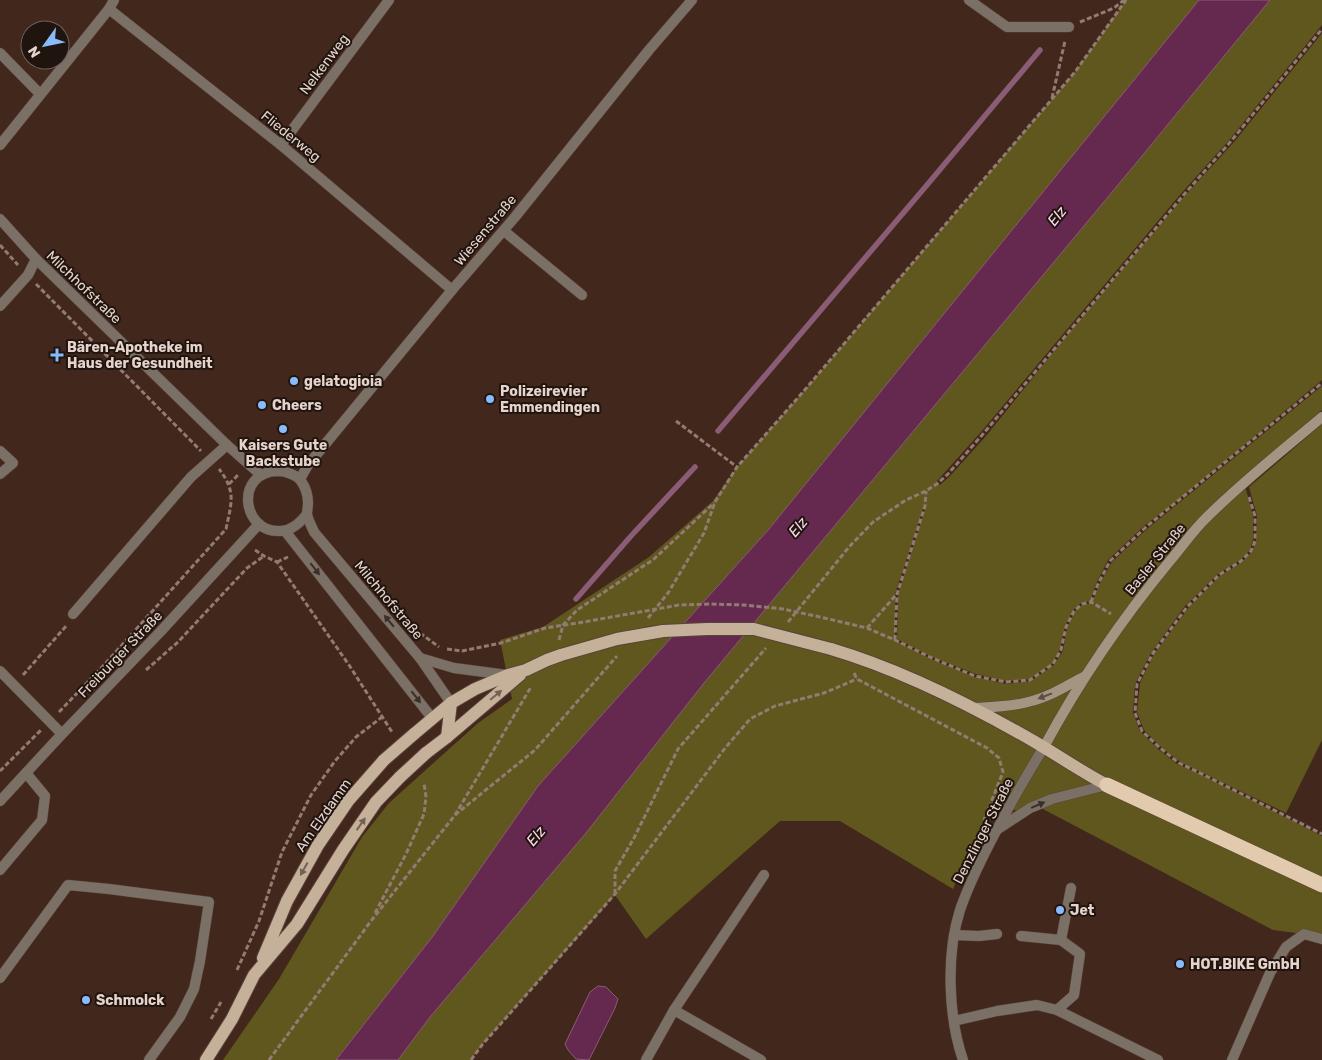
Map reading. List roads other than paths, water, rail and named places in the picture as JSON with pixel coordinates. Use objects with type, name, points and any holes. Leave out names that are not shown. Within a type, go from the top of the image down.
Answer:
[{"type":"highway","points":[[1107,785],[1322,885]]},
{"type":"main road","points":[[526,670],[561,655],[617,640],[663,631],[706,628],[754,629],[831,649],[887,669],[996,720],[1107,785]]},
{"type":"main road","name":"Am Elzdamm","points":[[257,972],[296,924],[376,802],[400,776],[426,753],[526,670]]},
{"type":"main road","name":"Am Elzdamm","points":[[206,1060],[232,1019],[257,972],[287,901],[318,845],[348,801],[384,760],[450,702],[508,675],[526,670]]},
{"type":"main road","points":[[447,737],[450,702]]},
{"type":"main road","points":[[432,718],[466,720]]},
{"type":"street","name":"Nelkenweg","points":[[281,145],[389,0]]},
{"type":"street","name":"Wiesenstraße","points":[[300,479],[308,465],[452,290],[504,231],[692,0]]},
{"type":"street","points":[[969,0],[1007,27],[1069,27]]},
{"type":"street","name":"Fliederweg","points":[[112,4],[452,290]]},
{"type":"street","points":[[0,144],[112,4]]},
{"type":"street","points":[[0,53],[40,94]]},
{"type":"street","name":"Milchhofstraße","points":[[0,219],[36,259],[227,445],[261,475]]},
{"type":"street","points":[[504,231],[582,295]]},
{"type":"street","points":[[0,306],[28,275],[36,259]]},
{"type":"street","name":"Basler Straße","points":[[1044,747],[1062,714],[1108,641],[1204,520],[1322,417]]},
{"type":"street","points":[[73,614],[191,477],[227,445]]},
{"type":"street","points":[[0,451],[13,463],[0,474]]},
{"type":"street","points":[[300,479],[281,471],[270,471],[261,475],[254,482],[249,490],[247,500],[250,512],[259,524],[272,531],[285,531],[293,527],[307,514]]},
{"type":"street","name":"Milchhofstraße","points":[[300,479],[306,490],[307,514],[314,532],[420,658],[450,702]]},
{"type":"street","name":"Freiburger Straße","points":[[0,801],[259,524]]},
{"type":"street","points":[[285,531],[432,718]]},
{"type":"street","points":[[420,658],[454,668],[508,675]]},
{"type":"street","points":[[0,671],[62,734]]},
{"type":"street","points":[[972,708],[1008,706],[1030,702],[1054,693],[1088,674]]},
{"type":"street","name":"Denzlinger Straße","points":[[964,1060],[954,1021],[951,986],[954,935],[960,911],[973,874],[1004,814],[1044,747]]},
{"type":"street","points":[[0,870],[42,820],[45,796],[26,773]]},
{"type":"street","points":[[997,830],[1030,808],[1052,799],[1107,785]]},
{"type":"street","points":[[646,1060],[674,1010],[764,875]]},
{"type":"street","points":[[0,978],[68,885],[208,902],[194,989],[180,1017],[149,1060]]},
{"type":"street","points":[[1061,940],[1071,888]]},
{"type":"street","points":[[954,935],[979,936],[997,934]]},
{"type":"street","points":[[1232,1060],[1270,973],[1286,947],[1304,934],[1322,939]]},
{"type":"street","points":[[1021,936],[1061,940],[1080,954],[1074,995],[1057,1010]]},
{"type":"street","points":[[954,1021],[997,1011],[1037,1005],[1057,1010],[1157,1060]]},
{"type":"street","points":[[674,1010],[761,1060]]},
{"type":"water","name":"Elz","points":[[1199,0],[1270,0],[704,683],[586,833],[430,1017],[398,1060],[336,1060],[433,936],[538,786],[769,529]]},
{"type":"water","points":[[598,986],[606,987],[618,999],[589,1060],[576,1059],[565,1044],[590,992]]},
{"type":"waterway","points":[[718,431],[1040,50]]},
{"type":"waterway","points":[[576,599],[695,467]]},
{"type":"place","name":"Bären-Apotheke im Haus der Gesundheit","points":[[57,355]]},
{"type":"place","name":"gelatogioia","points":[[294,381]]},
{"type":"place","name":"Polizeirevier Emmendingen","points":[[490,399]]},
{"type":"place","name":"Cheers","points":[[262,405]]},
{"type":"place","name":"Kaisers Gute Backstube","points":[[283,429]]},
{"type":"place","name":"Jet","points":[[1060,910]]},
{"type":"place","name":"HOT.BIKE GmbH","points":[[1180,964]]},
{"type":"place","name":"Schmolck","points":[[86,1000]]}]
